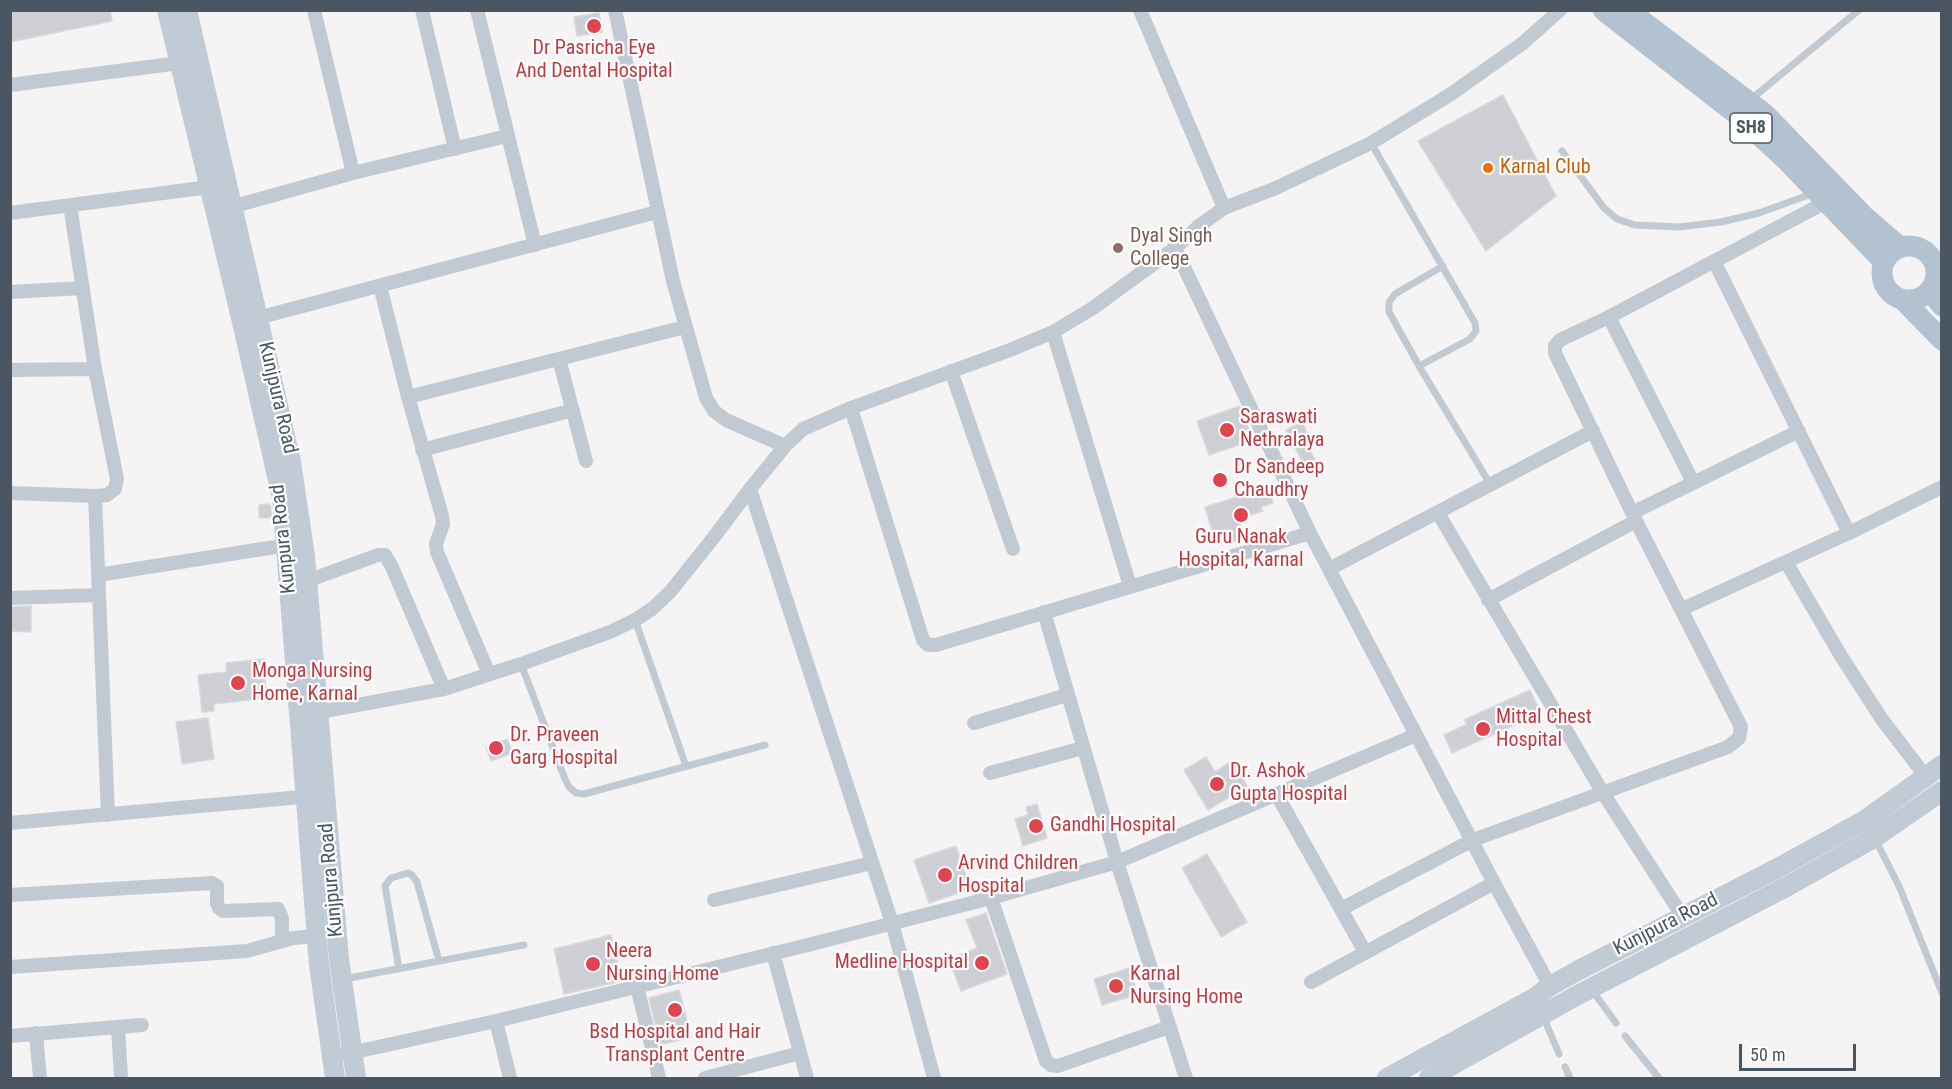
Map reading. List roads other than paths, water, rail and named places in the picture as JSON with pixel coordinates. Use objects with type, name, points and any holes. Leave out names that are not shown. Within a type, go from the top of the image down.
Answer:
[{"type":"main road","name":"SH8","points":[[1603,10],[1735,113],[1786,160],[1884,262]]},
{"type":"main road","name":"SH8","points":[[1628,10],[1765,114],[1865,217],[1900,247],[1921,248],[1937,257],[1936,299],[1903,300]]},
{"type":"main road","points":[[1900,247],[1884,262],[1882,272],[1884,282],[1889,292],[1903,300],[1941,340]]},
{"type":"street","points":[[10,85],[189,62],[167,10]]},
{"type":"street","name":"Kunjpura Road","points":[[187,10],[189,62],[250,320],[291,462],[295,544],[307,581],[309,714],[316,796],[356,1078]]},
{"type":"street","points":[[314,10],[353,173]]},
{"type":"street","points":[[422,10],[455,149]]},
{"type":"street","points":[[477,10],[535,245]]},
{"type":"street","points":[[615,10],[657,212],[685,327],[706,398],[714,411],[726,420],[785,446]]},
{"type":"street","points":[[1140,10],[1224,208]]},
{"type":"street","points":[[309,714],[444,689],[610,632],[635,620],[652,609],[670,592],[785,446],[803,429],[851,408],[1053,332],[1093,308],[1175,248],[1199,226],[1224,208],[1276,188],[1371,143],[1451,94],[1522,43],[1560,10]]},
{"type":"street","points":[[224,209],[353,173],[507,136]]},
{"type":"street","points":[[10,213],[219,186]]},
{"type":"street","points":[[1341,909],[1473,840],[1728,747],[1739,738],[1741,727],[1634,517],[1555,353],[1555,346],[1560,340],[1609,317],[1714,261],[1821,197]]},
{"type":"street","points":[[10,493],[95,496],[107,495],[115,489],[117,479],[95,369],[70,205]]},
{"type":"street","points":[[250,320],[657,212]]},
{"type":"street","points":[[1175,248],[1310,533],[1550,986]]},
{"type":"street","points":[[1714,261],[1849,534]]},
{"type":"street","points":[[380,286],[443,524],[436,544],[437,552],[489,674]]},
{"type":"street","points":[[10,292],[83,288]]},
{"type":"street","points":[[1609,317],[1693,482]]},
{"type":"street","points":[[408,397],[685,327]]},
{"type":"street","points":[[1053,332],[1130,586]]},
{"type":"street","points":[[559,359],[586,461]]},
{"type":"street","points":[[10,370],[95,369]]},
{"type":"street","points":[[951,371],[1013,549]]},
{"type":"street","points":[[851,408],[923,640],[928,645],[936,645],[1310,533]]},
{"type":"street","points":[[422,450],[573,410]]},
{"type":"street","points":[[1329,568],[1593,431]]},
{"type":"street","points":[[1488,600],[1693,482],[1799,431]]},
{"type":"street","points":[[1682,609],[1849,534],[1941,487]]},
{"type":"street","points":[[750,489],[892,923],[934,1078]]},
{"type":"street","points":[[95,496],[108,815]]},
{"type":"street","points":[[1438,513],[1603,793],[1683,917]]},
{"type":"street","points":[[98,575],[295,544]]},
{"type":"street","name":"Kunpura Road","points":[[295,544],[309,714]]},
{"type":"street","points":[[307,581],[378,555],[385,555],[444,689]]},
{"type":"street","points":[[1786,562],[1841,656],[1881,718],[1934,771]]},
{"type":"street","points":[[10,598],[99,596]]},
{"type":"street","points":[[1044,612],[1117,862],[1186,1078]]},
{"type":"street","points":[[974,723],[1067,694]]},
{"type":"street","points":[[333,1058],[496,1021],[773,953],[991,898],[1117,862],[1416,735]]},
{"type":"street","points":[[990,773],[1083,748]]},
{"type":"street","name":"Kunjpura Road","points":[[1429,1078],[1539,1006],[1550,986],[1776,869],[1865,820],[1934,771]]},
{"type":"street","name":"Kunjpura Road","points":[[1387,1078],[1539,1006],[1591,989],[1786,887],[1874,838],[1941,791]]},
{"type":"street","points":[[1277,795],[1365,952]]},
{"type":"street","points":[[10,823],[316,796],[317,936],[335,1078]]},
{"type":"street","points":[[714,900],[872,863]]},
{"type":"street","points":[[10,895],[212,883],[217,886],[219,908],[224,911],[278,909],[282,918],[282,941]]},
{"type":"street","points":[[1311,982],[1494,883]]},
{"type":"street","points":[[991,898],[1046,1061],[1051,1065],[1058,1066],[1169,1027]]},
{"type":"street","points":[[10,967],[247,951],[304,936],[317,936]]},
{"type":"street","points":[[773,953],[807,1078]]},
{"type":"street","points":[[637,986],[660,1078]]},
{"type":"street","points":[[496,1021],[510,1078]]},
{"type":"street","points":[[10,1036],[142,1025]]},
{"type":"street","points":[[118,1028],[121,1078]]},
{"type":"street","points":[[36,1033],[40,1078]]},
{"type":"street","points":[[705,1078],[800,1053]]},
{"type":"lane","points":[[1748,101],[1859,10]]},
{"type":"lane","points":[[1371,143],[1475,323],[1476,332],[1470,339],[1419,366]]},
{"type":"lane","points":[[1562,151],[1604,208],[1617,219],[1635,225],[1679,227],[1721,222],[1821,197]]},
{"type":"lane","points":[[1443,266],[1395,294],[1389,302],[1389,312],[1490,484]]},
{"type":"lane","points":[[635,620],[686,766]]},
{"type":"lane","points":[[521,664],[565,779],[576,793],[584,794],[765,745]]},
{"type":"lane","points":[[1865,820],[1899,886],[1941,993]]},
{"type":"lane","points":[[399,969],[385,886],[391,878],[408,873],[417,882],[439,961]]},
{"type":"lane","points":[[322,984],[524,945]]},
{"type":"lane","points":[[1579,970],[1616,1023]]},
{"type":"lane","points":[[1539,1006],[1559,1054]]},
{"type":"lane","points":[[1625,1036],[1659,1078]]},
{"type":"lane","points":[[1565,1067],[1569,1078]]},
{"type":"place","name":"Dr Pasricha Eye And Dental Hospital","points":[[594,26]]},
{"type":"place","name":"Karnal Club","points":[[1488,168]]},
{"type":"place","name":"Dyal Singh College","points":[[1118,248]]},
{"type":"place","name":"Saraswati Nethralaya","points":[[1227,430]]},
{"type":"place","name":"Dr Sandeep Chaudhry","points":[[1220,480]]},
{"type":"place","name":"Guru Nanak Hospital, Karnal","points":[[1241,515]]},
{"type":"place","name":"Monga Nursing Home, Karnal","points":[[238,683]]},
{"type":"place","name":"Mittal Chest Hospital","points":[[1483,729]]},
{"type":"place","name":"Dr. Praveen Garg Hospital","points":[[496,748]]},
{"type":"place","name":"Dr. Ashok Gupta Hospital","points":[[1217,784]]},
{"type":"place","name":"Gandhi Hospital","points":[[1036,826]]},
{"type":"place","name":"Arvind Children Hospital","points":[[945,875]]},
{"type":"place","name":"Medline Hospital","points":[[982,963]]},
{"type":"place","name":"Neera Nursing Home","points":[[593,964]]},
{"type":"place","name":"Karnal Nursing Home","points":[[1116,986]]},
{"type":"place","name":"Bsd Hospital and Hair Transplant Centre","points":[[675,1010]]}]
